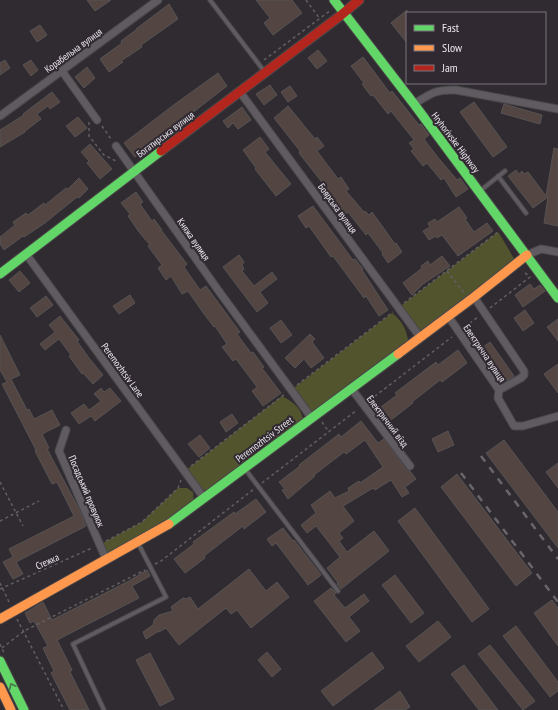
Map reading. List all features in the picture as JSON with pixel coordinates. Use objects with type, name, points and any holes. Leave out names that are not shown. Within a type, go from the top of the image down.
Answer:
[{"type":"street","name":"Корабельна вулиця","points":[[0,116],[158,0]]},
{"type":"street","name":"Богатирська вулиця","points":[[0,274],[240,92],[264,72],[344,13],[359,0]]},
{"type":"street","name":"Hryhorivske Highway","points":[[336,2],[558,298]]},
{"type":"street","points":[[62,71],[97,120]]},
{"type":"street","points":[[414,104],[434,92],[456,90],[558,109]]},
{"type":"street","name":"Боярська вулиця","points":[[240,92],[420,337]]},
{"type":"street","name":"Княжа вулиця","points":[[116,146],[218,290],[311,417]]},
{"type":"street","points":[[527,255],[541,249],[558,252]]},
{"type":"street","name":"Peremozhtsiv Lane","points":[[26,254],[204,498]]},
{"type":"street","name":"Peremozhtsiv Street","points":[[0,618],[170,524],[472,298],[527,255]]},
{"type":"street","points":[[472,298],[485,312],[524,371],[524,375],[521,378],[499,390]]},
{"type":"street","name":"Електрична вулиця","points":[[448,316],[499,390],[498,398],[514,426],[523,426],[558,416]]},
{"type":"street","name":"Електричний вїзд","points":[[351,388],[410,466]]},
{"type":"street","name":"Посадський провулок","points":[[66,430],[59,451],[106,559]]},
{"type":"street","points":[[0,661],[24,710]]},
{"type":"street","points":[[0,687],[11,710]]},
{"type":"lane","points":[[210,0],[264,72]]},
{"type":"lane","points":[[479,191],[505,171]]},
{"type":"lane","points":[[498,176],[526,213]]},
{"type":"lane","points":[[245,468],[338,591]]},
{"type":"lane","points":[[104,710],[73,644],[166,597],[137,542]]},
{"type":"path","points":[[306,0],[326,26]]},
{"type":"path","points":[[258,64],[320,18],[336,2]]},
{"type":"path","points":[[89,109],[89,136],[104,155],[134,171]]},
{"type":"path","points":[[97,120],[116,146]]},
{"type":"path","points":[[447,271],[472,298]]},
{"type":"path","points":[[2,648],[24,631],[161,561],[530,277],[524,272]]},
{"type":"path","points":[[321,421],[329,432]]},
{"type":"path","points":[[0,482],[22,526]]},
{"type":"path","points":[[0,521],[39,501]]},
{"type":"path","name":"Стежка","points":[[1,589],[99,544]]},
{"type":"path","points":[[0,583],[1,589],[10,604]]},
{"type":"path","points":[[18,619],[64,710]]},
{"type":"green space","points":[[498,232],[517,263],[420,337],[398,308]]},
{"type":"green space","points":[[392,313],[399,319],[404,327],[409,345],[311,417],[291,390]]},
{"type":"green space","points":[[282,396],[297,406],[304,422],[212,492],[199,490],[185,471]]},
{"type":"green space","points":[[178,488],[187,488],[193,492],[194,505],[106,559],[99,545],[142,522]]},
{"type":"building","points":[[87,0],[111,0],[95,11]]},
{"type":"building","points":[[256,0],[292,0],[302,13],[273,35],[264,23],[270,18]]},
{"type":"building","points":[[169,4],[178,19],[141,45],[142,47],[121,61],[123,62],[109,72],[100,59],[122,43],[121,41]]},
{"type":"building","points":[[407,10],[406,42],[391,23]]},
{"type":"building","points":[[40,25],[47,35],[37,42],[30,31]]},
{"type":"building","points":[[318,50],[327,61],[317,69],[308,58]]},
{"type":"building","points":[[363,57],[390,93],[392,91],[419,125],[421,124],[429,135],[424,139],[436,155],[457,180],[460,178],[468,189],[456,197],[444,178],[441,180],[427,163],[423,166],[411,151],[414,149],[409,143],[414,140],[391,111],[388,114],[373,95],[371,96],[362,84],[364,83],[351,66]]},
{"type":"building","points":[[5,60],[10,68],[0,75],[0,63]]},
{"type":"building","points":[[31,60],[38,70],[31,76],[23,65]]},
{"type":"building","points":[[87,67],[95,78],[84,88],[75,77]]},
{"type":"building","points":[[218,73],[227,86],[135,157],[124,143]]},
{"type":"building","points":[[270,85],[277,95],[264,105],[256,94]]},
{"type":"building","points":[[290,86],[297,96],[288,102],[281,92]]},
{"type":"building","points":[[52,92],[60,102],[50,109],[48,106],[37,114],[41,119],[25,132],[0,147],[0,130],[24,115],[23,114]]},
{"type":"building","points":[[474,102],[507,147],[493,157],[460,112]]},
{"type":"building","points":[[504,104],[542,115],[540,124],[501,113]]},
{"type":"building","points":[[288,106],[315,139],[317,137],[324,146],[317,151],[338,179],[341,177],[349,189],[346,191],[364,212],[365,211],[369,215],[372,212],[402,252],[388,263],[382,254],[383,253],[368,233],[366,235],[348,212],[346,214],[333,200],[321,181],[299,153],[300,151],[274,118]]},
{"type":"building","points":[[242,107],[251,120],[238,129],[233,123],[228,128],[223,121]]},
{"type":"building","points":[[78,117],[87,128],[75,137],[66,126]]},
{"type":"building","points":[[260,137],[269,149],[265,152],[291,184],[276,196],[255,169],[256,168],[243,150]]},
{"type":"building","points":[[90,144],[112,169],[100,179],[87,163],[89,161],[81,152]]},
{"type":"building","points":[[554,148],[558,149],[558,226],[544,223],[548,197],[533,208],[508,176],[516,170],[519,174],[522,171],[524,174],[528,172],[546,196]]},
{"type":"building","points":[[79,178],[88,189],[79,198],[77,197],[45,223],[24,237],[23,236],[4,250],[0,244],[0,237],[15,225],[13,222],[26,213],[28,215],[44,203],[45,205],[66,188],[68,189]]},
{"type":"building","points":[[136,192],[143,202],[140,204],[152,221],[154,219],[187,264],[184,267],[200,290],[206,286],[240,332],[237,334],[251,353],[253,352],[264,367],[262,368],[281,393],[263,406],[252,391],[257,387],[236,359],[233,361],[222,347],[227,344],[215,326],[214,327],[188,291],[182,294],[171,276],[166,280],[158,268],[162,265],[148,246],[150,245],[128,216],[130,214],[121,203]]},
{"type":"building","points":[[313,206],[353,260],[355,259],[363,269],[362,270],[388,310],[379,316],[366,296],[364,298],[333,256],[331,257],[309,226],[306,228],[298,216]]},
{"type":"building","points":[[459,207],[467,218],[465,219],[474,232],[487,223],[493,231],[458,256],[442,235],[437,238],[436,236],[429,240],[423,231],[430,227],[428,223],[435,219],[437,222]]},
{"type":"building","points":[[239,255],[244,262],[242,265],[244,269],[242,271],[254,286],[272,272],[277,279],[260,292],[268,303],[257,312],[223,267]]},
{"type":"building","points":[[442,256],[450,266],[423,284],[412,295],[403,283],[422,268],[421,266],[428,261],[430,265]]},
{"type":"building","points":[[20,271],[30,283],[19,292],[9,280]]},
{"type":"building","points":[[530,284],[534,289],[540,285],[545,291],[523,307],[515,295]]},
{"type":"building","points":[[130,295],[135,303],[119,314],[113,306]]},
{"type":"building","points":[[46,296],[53,305],[37,317],[30,308]]},
{"type":"building","points":[[525,310],[534,323],[523,331],[514,318]]},
{"type":"building","points":[[60,316],[79,340],[77,341],[89,358],[103,375],[93,384],[83,373],[82,374],[69,356],[71,355],[59,339],[45,350],[40,344],[55,332],[49,325]]},
{"type":"building","points":[[558,319],[558,341],[547,327]]},
{"type":"building","points":[[281,320],[292,335],[281,343],[270,328]]},
{"type":"building","points":[[310,334],[315,339],[312,342],[324,358],[311,368],[304,359],[295,368],[285,358]]},
{"type":"building","points":[[0,335],[20,375],[11,379],[27,410],[29,409],[34,419],[52,410],[60,425],[42,434],[49,448],[47,449],[79,509],[86,526],[16,562],[23,574],[13,579],[3,562],[13,557],[9,549],[74,516],[57,482],[52,484],[2,384],[7,382],[0,370]]},
{"type":"building","points":[[490,342],[514,376],[501,383],[478,351]]},
{"type":"building","points":[[458,350],[467,363],[442,382],[440,380],[387,423],[377,410],[397,395],[395,393],[436,362],[438,365]]},
{"type":"building","points":[[558,364],[558,393],[544,374]]},
{"type":"building","points":[[101,388],[104,392],[110,388],[121,401],[95,421],[91,416],[79,424],[71,413],[84,404],[89,410],[101,401],[94,394]]},
{"type":"building","points":[[232,414],[238,423],[226,432],[220,422]]},
{"type":"building","points":[[361,421],[378,443],[384,439],[406,469],[410,471],[416,479],[405,487],[409,493],[402,497],[391,480],[375,490],[373,488],[343,506],[354,521],[339,533],[343,538],[339,541],[347,552],[374,531],[389,551],[341,589],[327,568],[340,557],[316,526],[307,533],[301,525],[316,513],[311,505],[330,491],[335,498],[349,491],[348,488],[359,481],[360,483],[383,467],[365,440],[346,454],[344,452],[314,475],[315,476],[288,499],[282,490],[285,489],[279,482],[339,434],[341,437]]},
{"type":"building","points":[[448,431],[454,445],[438,452],[432,439]]},
{"type":"building","points":[[200,435],[210,448],[199,457],[188,444]]},
{"type":"building","points":[[504,440],[558,512],[558,548],[486,453]]},
{"type":"building","points":[[558,463],[558,488],[546,472]]},
{"type":"building","points":[[457,474],[532,573],[516,586],[441,487]]},
{"type":"building","points":[[256,499],[266,512],[244,529],[243,526],[204,556],[205,558],[185,573],[174,559],[194,544],[193,542],[234,512],[235,514]]},
{"type":"building","points":[[415,508],[489,609],[472,622],[398,521]]},
{"type":"building","points":[[283,528],[321,575],[308,585],[276,543],[272,546],[267,539]]},
{"type":"building","points":[[249,569],[266,591],[277,582],[289,597],[251,628],[237,610],[231,614],[226,608],[179,645],[166,628],[146,639],[143,632],[153,625],[154,620],[159,615],[173,611],[171,607],[183,598],[186,599],[190,597],[198,609]]},
{"type":"building","points":[[147,570],[150,576],[132,586],[139,598],[57,640],[72,670],[70,672],[89,710],[70,710],[51,673],[54,671],[43,648],[48,646],[34,621],[30,623],[25,613],[43,602],[52,620],[129,581]]},
{"type":"building","points":[[395,575],[424,613],[411,623],[382,585]]},
{"type":"building","points":[[331,588],[336,593],[334,595],[345,608],[364,594],[369,601],[349,617],[360,631],[346,642],[314,601]]},
{"type":"building","points":[[552,600],[558,608],[558,646],[534,613]]},
{"type":"building","points":[[438,621],[451,637],[419,662],[406,646]]},
{"type":"building","points":[[516,626],[558,682],[558,691],[550,697],[503,636]]},
{"type":"building","points":[[490,645],[535,701],[523,710],[478,654]]},
{"type":"building","points":[[267,652],[281,669],[272,677],[258,660]]},
{"type":"building","points":[[372,652],[384,668],[333,706],[321,691]]},
{"type":"building","points":[[150,653],[174,699],[160,706],[136,660]]},
{"type":"building","points":[[464,665],[498,710],[479,710],[451,674]]},
{"type":"building","points":[[400,691],[410,707],[405,710],[374,710]]},
{"type":"railway","points":[[481,456],[558,559]]},
{"type":"railway","points":[[461,473],[558,602]]},
{"type":"traffic: fast","points":[[334,0],[414,104],[558,298]]},
{"type":"traffic: fast","points":[[0,274],[161,151]]},
{"type":"traffic: fast","points":[[169,524],[398,354]]},
{"type":"traffic: fast","points":[[0,661],[24,710]]},
{"type":"traffic: slow","points":[[398,354],[527,255]]},
{"type":"traffic: slow","points":[[0,619],[169,524]]},
{"type":"traffic: slow","points":[[0,687],[11,710]]},
{"type":"traffic: jam","points":[[161,151],[340,16],[359,0]]}]
